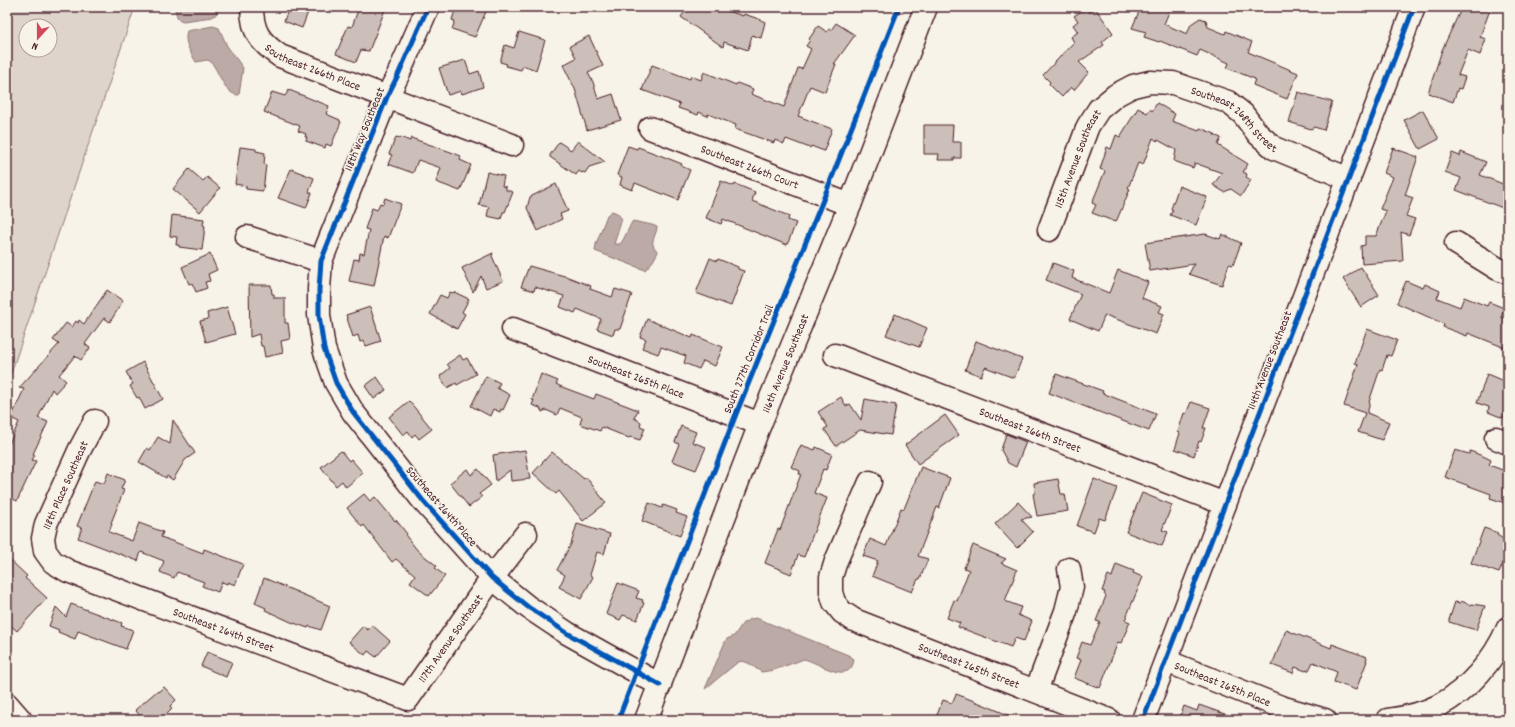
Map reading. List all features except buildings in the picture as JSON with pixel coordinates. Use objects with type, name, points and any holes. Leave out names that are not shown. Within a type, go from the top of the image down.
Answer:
[{"type":"street","name":"Southeast 266th Place","points":[[252,7],[253,25],[260,38],[270,49],[280,56],[512,145]]},
{"type":"street","name":"118th Way Southeast","points":[[321,261],[387,97],[428,7]]},
{"type":"street","name":"116th Avenue Southeast","points":[[646,720],[760,424],[850,205],[926,7]]},
{"type":"street","name":"114th Avenue Southeast","points":[[1143,720],[1414,7]]},
{"type":"street","name":"Southeast 268th Street","points":[[1116,95],[1133,86],[1150,82],[1173,83],[1202,92],[1228,102],[1243,114],[1266,143],[1277,150],[1349,179]]},
{"type":"street","name":"115th Avenue Southeast","points":[[1049,230],[1088,126],[1099,109],[1116,95]]},
{"type":"street","name":"Southeast 266th Court","points":[[650,128],[850,205]]},
{"type":"street","points":[[247,237],[321,261]]},
{"type":"street","points":[[1456,243],[1498,269],[1508,273]]},
{"type":"street","name":"Southeast 264th Place","points":[[321,261],[319,315],[324,349],[336,382],[353,412],[424,502],[492,578],[528,607],[567,633],[660,685]]},
{"type":"street","name":"Southeast 265th Place","points":[[513,329],[760,424]]},
{"type":"street","name":"Southeast 266th Street","points":[[835,355],[1225,504]]},
{"type":"street","name":"118th Place Southeast","points":[[45,551],[43,538],[46,524],[79,451],[95,421]]},
{"type":"street","name":"Southeast 265th Street","points":[[870,482],[836,561],[831,577],[831,592],[834,602],[842,612],[854,620],[1036,690],[1109,720]]},
{"type":"street","name":"117th Avenue Southeast","points":[[408,699],[492,578],[526,534]]},
{"type":"street","name":"Southeast 264th Street","points":[[45,551],[53,562],[68,571],[408,699]]},
{"type":"street","points":[[1036,690],[1066,611],[1072,587],[1069,569]]},
{"type":"street","points":[[1388,720],[1440,713],[1457,693],[1473,680],[1488,663],[1508,629]]},
{"type":"street","name":"Southeast 265th Place","points":[[1166,661],[1281,707],[1325,720]]},
{"type":"street","points":[[7,704],[21,720]]},
{"type":"shaded area","points":[[7,7],[135,7],[7,385]]},
{"type":"shaded area","points":[[174,7],[218,7],[218,10],[212,17],[183,21],[178,19]]},
{"type":"shaded area","points":[[213,26],[219,28],[227,46],[243,68],[239,95],[229,91],[210,61],[207,60],[196,62],[188,47],[186,39],[187,31]]},
{"type":"shaded area","points":[[612,211],[617,213],[622,219],[614,244],[620,244],[633,221],[657,227],[653,245],[658,252],[653,261],[645,270],[595,251],[596,244],[607,215]]},
{"type":"shaded area","points":[[756,618],[848,655],[854,659],[852,667],[847,671],[833,671],[804,659],[774,670],[762,672],[742,661],[738,662],[705,689],[727,639],[734,636],[743,623]]},
{"type":"cycle path","points":[[428,7],[387,97],[321,261],[319,315],[324,349],[336,383],[353,412],[424,502],[492,578],[528,607],[567,633],[660,685]]},
{"type":"cycle path","name":"South 277th Corridor Trail","points":[[618,720],[736,414],[899,7]]},
{"type":"cycle path","points":[[1143,720],[1414,7]]}]
